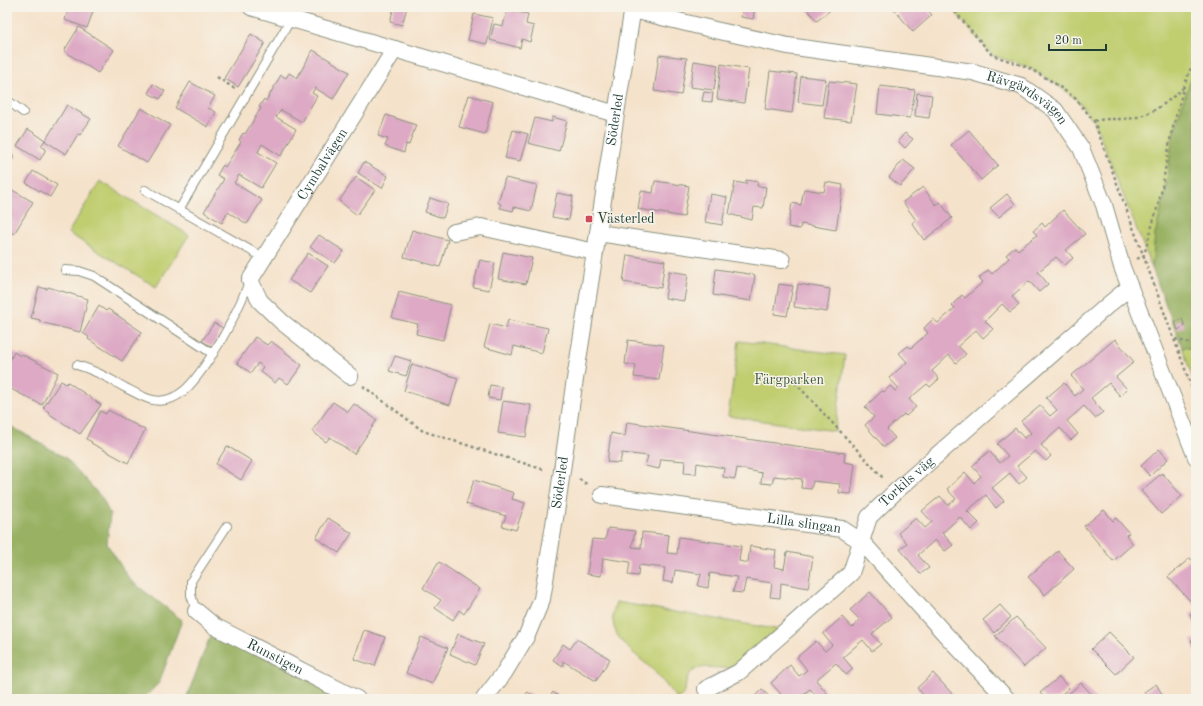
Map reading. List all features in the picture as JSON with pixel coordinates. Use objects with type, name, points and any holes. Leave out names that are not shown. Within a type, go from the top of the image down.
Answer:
[{"type":"street","points":[[251,7],[616,114]]},
{"type":"street","name":"Söderled","points":[[484,699],[504,674],[527,635],[542,599],[633,8]]},
{"type":"street","name":"Rävgärdsvägen","points":[[633,8],[715,30],[788,46],[973,72],[1021,86],[1055,110],[1081,148],[1104,205],[1122,267],[1196,457]]},
{"type":"street","name":"Cymbalvägen","points":[[250,280],[395,48]]},
{"type":"street","points":[[454,232],[481,227],[595,252]]},
{"type":"street","points":[[598,233],[782,260]]},
{"type":"street","points":[[250,280],[260,301],[282,322],[350,376]]},
{"type":"street","name":"Torkils väg","points":[[706,689],[739,672],[851,573],[862,542],[868,517],[894,492],[1130,287]]},
{"type":"street","name":"Lilla slingan","points":[[602,496],[842,529],[862,542],[945,634],[1007,699]]},
{"type":"street","name":"Runstigen","points":[[196,611],[214,626],[357,699]]},
{"type":"lane","points":[[179,210],[291,19]]},
{"type":"lane","points":[[7,100],[23,112]]},
{"type":"lane","points":[[145,190],[264,258]]},
{"type":"lane","points":[[66,270],[79,271],[94,276],[213,354]]},
{"type":"lane","name":"Cymbalvägen","points":[[77,365],[105,376],[148,399],[158,401],[170,398],[184,390],[194,380],[213,354],[240,308],[250,280]]},
{"type":"lane","points":[[196,611],[191,595],[191,581],[227,526]]},
{"type":"path","points":[[1196,55],[1184,86],[1171,136],[1161,194],[1144,255],[1196,399]]},
{"type":"path","points":[[217,77],[246,96]]},
{"type":"path","points":[[1094,121],[1105,118],[1123,119],[1138,117],[1154,110],[1171,98],[1184,86]]},
{"type":"path","points":[[1174,339],[1196,345]]},
{"type":"path","points":[[350,376],[423,431],[543,469],[575,476],[602,496]]},
{"type":"path","points":[[791,378],[831,420],[894,492]]},
{"type":"green space","points":[[951,7],[1196,7],[1196,68],[1186,93],[1173,135],[1165,194],[1155,235],[1152,268],[1094,121],[1076,99],[1053,82],[1027,67],[992,55]]},
{"type":"green space","points":[[1196,68],[1196,349],[1182,347],[1152,268],[1155,235],[1165,194],[1173,135],[1186,93]]},
{"type":"green space","points":[[100,181],[189,235],[156,287],[68,233]]},
{"type":"green space","name":"Färgparken","points":[[739,341],[845,355],[835,431],[728,416]]},
{"type":"green space","points":[[1182,347],[1196,349],[1196,387]]},
{"type":"green space","points":[[7,424],[66,458],[102,498],[110,515],[107,544],[130,580],[182,620],[159,683],[143,699],[7,699]]},
{"type":"green space","points":[[616,602],[781,630],[740,665],[732,668],[706,667],[691,672],[687,680],[685,693],[677,699],[656,673],[629,649],[616,633],[613,624],[613,614]]},
{"type":"green space","points":[[214,626],[357,699],[186,699]]},
{"type":"building","points":[[69,7],[90,7],[94,9],[87,28],[65,20]]},
{"type":"building","points":[[394,7],[407,7],[402,25],[390,22]]},
{"type":"building","points":[[743,7],[755,7],[753,19],[741,17]]},
{"type":"building","points":[[805,7],[834,7],[817,21]]},
{"type":"building","points":[[892,7],[925,7],[932,15],[913,32]]},
{"type":"building","points":[[507,10],[528,14],[526,24],[534,26],[530,42],[522,39],[520,48],[490,40],[494,24],[503,26]]},
{"type":"building","points":[[474,14],[493,18],[487,44],[468,40]]},
{"type":"building","points":[[79,27],[114,50],[98,73],[64,51]]},
{"type":"building","points":[[251,34],[265,43],[238,87],[224,78]]},
{"type":"building","points":[[313,50],[349,72],[333,99],[315,88],[312,93],[317,96],[302,122],[281,110],[276,117],[296,129],[281,156],[262,144],[258,152],[276,163],[261,188],[239,175],[234,183],[262,200],[247,224],[228,212],[222,223],[204,212],[224,179],[217,175],[223,165],[225,167],[241,142],[239,140],[243,133],[245,134],[261,108],[259,107],[264,99],[266,101],[281,75],[286,78],[289,73],[297,78]]},
{"type":"building","points":[[659,55],[687,58],[681,95],[654,91]]},
{"type":"building","points":[[694,61],[718,65],[714,90],[690,87]]},
{"type":"building","points":[[721,64],[749,69],[744,103],[717,99]]},
{"type":"building","points":[[770,71],[797,74],[792,113],[765,109]]},
{"type":"building","points":[[801,76],[826,79],[822,105],[798,102]]},
{"type":"building","points":[[829,81],[857,84],[851,121],[824,118]]},
{"type":"building","points":[[190,82],[215,96],[208,108],[216,112],[208,127],[175,108]]},
{"type":"building","points":[[153,84],[165,91],[160,99],[148,93]]},
{"type":"building","points":[[880,86],[915,90],[910,118],[877,114]]},
{"type":"building","points":[[704,92],[713,93],[712,102],[702,101]]},
{"type":"building","points":[[917,93],[932,95],[929,118],[915,116]]},
{"type":"building","points":[[469,95],[493,102],[485,134],[459,127]]},
{"type":"building","points":[[67,105],[91,119],[80,135],[78,134],[66,154],[45,141]]},
{"type":"building","points":[[141,108],[170,125],[147,163],[118,146]]},
{"type":"building","points":[[386,115],[416,125],[409,145],[406,144],[404,153],[385,146],[388,139],[378,136]]},
{"type":"building","points":[[552,117],[567,121],[559,151],[528,143],[535,118],[552,122]]},
{"type":"building","points":[[28,129],[45,140],[41,146],[46,149],[40,160],[17,146]]},
{"type":"building","points":[[513,130],[528,134],[520,161],[505,158]]},
{"type":"building","points":[[969,130],[998,165],[981,180],[951,145]]},
{"type":"building","points":[[905,133],[913,139],[905,148],[898,141]]},
{"type":"building","points":[[903,160],[915,169],[900,186],[889,177]]},
{"type":"building","points":[[364,162],[388,176],[382,188],[358,173]]},
{"type":"building","points":[[33,171],[57,185],[50,197],[26,183]]},
{"type":"building","points":[[356,177],[375,190],[357,215],[339,201]]},
{"type":"building","points":[[505,178],[537,185],[531,211],[514,207],[513,211],[500,208],[501,204],[498,203]]},
{"type":"building","points":[[746,180],[758,182],[757,186],[766,187],[763,208],[754,207],[752,220],[729,214],[735,182],[746,184]]},
{"type":"building","points":[[655,181],[689,186],[684,217],[638,209],[641,191],[653,193]]},
{"type":"building","points":[[826,182],[843,185],[836,230],[801,224],[800,229],[788,227],[792,203],[801,205],[804,189],[824,192]]},
{"type":"building","points":[[923,187],[936,205],[940,202],[952,218],[924,240],[912,223],[916,220],[903,202]]},
{"type":"building","points":[[9,188],[33,202],[14,234],[7,230],[7,191]]},
{"type":"building","points":[[557,193],[573,196],[569,220],[552,217]]},
{"type":"building","points":[[710,194],[727,197],[722,225],[705,222]]},
{"type":"building","points":[[1007,194],[1015,204],[999,217],[990,208]]},
{"type":"building","points":[[430,198],[448,204],[443,218],[425,212]]},
{"type":"building","points":[[1063,210],[1085,234],[1066,250],[1073,258],[1065,265],[1056,257],[1038,272],[1048,284],[1039,292],[1029,281],[1012,296],[1019,305],[1010,312],[1002,304],[985,321],[993,329],[983,338],[976,330],[958,346],[966,354],[956,363],[949,355],[932,371],[939,379],[930,387],[927,384],[909,399],[916,407],[906,416],[904,414],[887,429],[895,438],[884,447],[865,425],[874,417],[865,407],[882,391],[884,392],[890,386],[895,391],[899,388],[889,378],[907,362],[899,353],[908,346],[911,348],[928,333],[924,328],[933,319],[938,323],[955,308],[952,305],[962,295],[965,298],[983,282],[979,278],[988,270],[992,274],[1009,258],[1006,255],[1015,247],[1018,250],[1037,235],[1033,231],[1042,223],[1045,227]]},
{"type":"building","points":[[412,230],[448,240],[440,267],[404,257]]},
{"type":"building","points":[[319,235],[344,251],[335,263],[310,247]]},
{"type":"building","points":[[503,252],[532,258],[526,284],[498,279]]},
{"type":"building","points":[[308,253],[328,266],[310,293],[289,280]]},
{"type":"building","points":[[627,255],[665,261],[661,288],[623,282]]},
{"type":"building","points":[[480,260],[495,263],[489,290],[473,287]]},
{"type":"building","points":[[716,269],[755,275],[751,301],[713,295]]},
{"type":"building","points":[[669,271],[688,274],[684,301],[665,298]]},
{"type":"building","points":[[779,284],[793,286],[787,316],[774,314]]},
{"type":"building","points":[[798,284],[830,289],[827,312],[794,307]]},
{"type":"building","points":[[39,287],[47,289],[48,287],[88,299],[80,332],[40,322],[40,320],[31,318]]},
{"type":"building","points":[[399,292],[451,305],[443,340],[416,334],[418,324],[392,318]]},
{"type":"building","points":[[99,306],[106,311],[108,309],[142,332],[122,361],[88,339],[89,337],[83,333]]},
{"type":"building","points":[[1182,319],[1185,326],[1178,330],[1175,322]]},
{"type":"building","points":[[508,320],[548,328],[542,353],[514,346],[512,355],[484,347],[490,324],[506,328]]},
{"type":"building","points":[[214,323],[223,328],[212,347],[202,341]]},
{"type":"building","points":[[255,337],[267,345],[271,341],[302,365],[288,384],[279,378],[275,383],[260,371],[263,367],[258,363],[251,373],[237,363]]},
{"type":"building","points":[[1115,339],[1134,362],[1116,377],[1127,389],[1120,396],[1109,383],[1091,398],[1103,412],[1095,418],[1084,406],[1067,421],[1078,434],[1071,440],[1060,428],[1041,445],[1051,456],[1046,461],[1035,451],[1017,466],[1027,477],[1019,484],[1010,473],[992,488],[1004,501],[996,508],[986,495],[967,511],[979,523],[971,530],[960,517],[942,533],[953,545],[945,551],[935,540],[918,555],[929,568],[920,574],[900,549],[907,543],[898,533],[916,518],[925,528],[932,522],[922,511],[940,496],[948,505],[956,499],[947,489],[965,472],[974,483],[981,476],[972,466],[989,451],[1000,463],[1008,456],[997,444],[1015,428],[1024,438],[1031,433],[1021,421],[1040,405],[1050,416],[1057,410],[1046,398],[1064,383],[1075,396],[1083,389],[1071,376]]},
{"type":"building","points":[[628,340],[664,345],[659,380],[634,377],[636,365],[625,364]]},
{"type":"building","points":[[14,352],[20,356],[21,354],[58,373],[42,405],[7,387],[7,366]]},
{"type":"building","points":[[395,356],[411,361],[406,376],[389,371]]},
{"type":"building","points":[[412,364],[458,378],[450,405],[404,391]]},
{"type":"building","points":[[61,381],[66,384],[68,382],[101,405],[80,434],[48,413],[49,412],[43,408]]},
{"type":"building","points":[[490,385],[502,387],[500,400],[488,398]]},
{"type":"building","points":[[503,401],[531,405],[526,437],[498,433]]},
{"type":"building","points":[[333,402],[348,412],[354,404],[377,420],[354,454],[330,437],[326,442],[312,431]]},
{"type":"building","points":[[108,410],[145,430],[128,463],[86,439],[100,411],[106,414]]},
{"type":"building","points":[[627,422],[845,453],[844,462],[855,464],[851,494],[839,493],[840,484],[813,481],[811,489],[801,488],[802,479],[774,476],[772,484],[761,483],[762,473],[737,468],[735,479],[723,477],[724,468],[697,463],[696,474],[684,473],[685,461],[661,459],[659,469],[645,466],[648,456],[622,453],[620,463],[607,462],[611,433],[625,436]]},
{"type":"building","points":[[227,446],[252,461],[241,480],[216,464]]},
{"type":"building","points":[[1159,449],[1168,459],[1150,476],[1141,466]]},
{"type":"building","points":[[1162,473],[1182,496],[1161,514],[1141,491]]},
{"type":"building","points":[[474,480],[514,493],[512,499],[525,503],[516,530],[502,526],[506,516],[466,504]]},
{"type":"building","points":[[1104,510],[1113,521],[1116,518],[1129,533],[1126,535],[1133,544],[1113,561],[1084,526]]},
{"type":"building","points":[[328,518],[352,533],[339,553],[316,538]]},
{"type":"building","points":[[608,528],[635,531],[632,547],[641,548],[642,532],[669,535],[667,553],[677,554],[679,537],[741,546],[739,561],[748,563],[750,546],[776,550],[774,567],[784,569],[787,552],[813,557],[808,588],[781,583],[780,598],[770,597],[772,583],[746,579],[743,593],[733,592],[737,577],[710,573],[708,588],[698,586],[701,574],[675,570],[673,583],[663,581],[665,568],[639,565],[638,576],[628,575],[630,562],[603,558],[601,576],[587,574],[592,539],[605,540]]},
{"type":"building","points":[[1058,551],[1074,569],[1045,595],[1028,577]]},
{"type":"building","points":[[1190,558],[1196,564],[1196,607],[1168,577]]},
{"type":"building","points":[[439,562],[480,589],[464,614],[459,610],[453,620],[435,608],[441,600],[423,588]]},
{"type":"building","points":[[870,592],[892,617],[872,634],[881,644],[872,651],[863,640],[843,657],[853,669],[846,675],[836,663],[816,680],[827,693],[821,699],[819,699],[810,689],[797,699],[775,699],[781,694],[771,683],[790,665],[799,676],[807,670],[797,657],[816,641],[825,651],[832,645],[823,634],[842,617],[852,628],[860,620],[850,610]]},
{"type":"building","points":[[1000,605],[1011,617],[994,633],[983,620]]},
{"type":"building","points":[[1196,611],[1196,627],[1190,614]]},
{"type":"building","points":[[1016,617],[1046,648],[1024,667],[995,636]]},
{"type":"building","points":[[364,630],[385,637],[375,666],[354,659]]},
{"type":"building","points":[[1109,632],[1134,657],[1116,674],[1091,649]]},
{"type":"building","points":[[458,634],[484,644],[475,665],[450,654]]},
{"type":"building","points":[[421,637],[448,648],[432,684],[406,673]]},
{"type":"building","points":[[577,639],[610,659],[596,681],[563,661],[563,666],[553,660],[563,644],[570,649]]},
{"type":"building","points":[[1196,639],[1196,653],[1191,640]]},
{"type":"building","points":[[933,673],[957,699],[927,699],[917,688]]},
{"type":"building","points":[[1059,677],[1069,688],[1056,699],[1046,699],[1040,693]]},
{"type":"building","points":[[1081,683],[1096,699],[1063,699]]},
{"type":"building","points":[[1156,684],[1165,699],[1149,699],[1144,692]]},
{"type":"building","points":[[762,689],[771,699],[752,699]]},
{"type":"building","points":[[528,692],[537,699],[521,699]]},
{"type":"building","points":[[553,692],[562,699],[548,699]]},
{"type":"place","name":"Västerled","points":[[589,219]]}]
